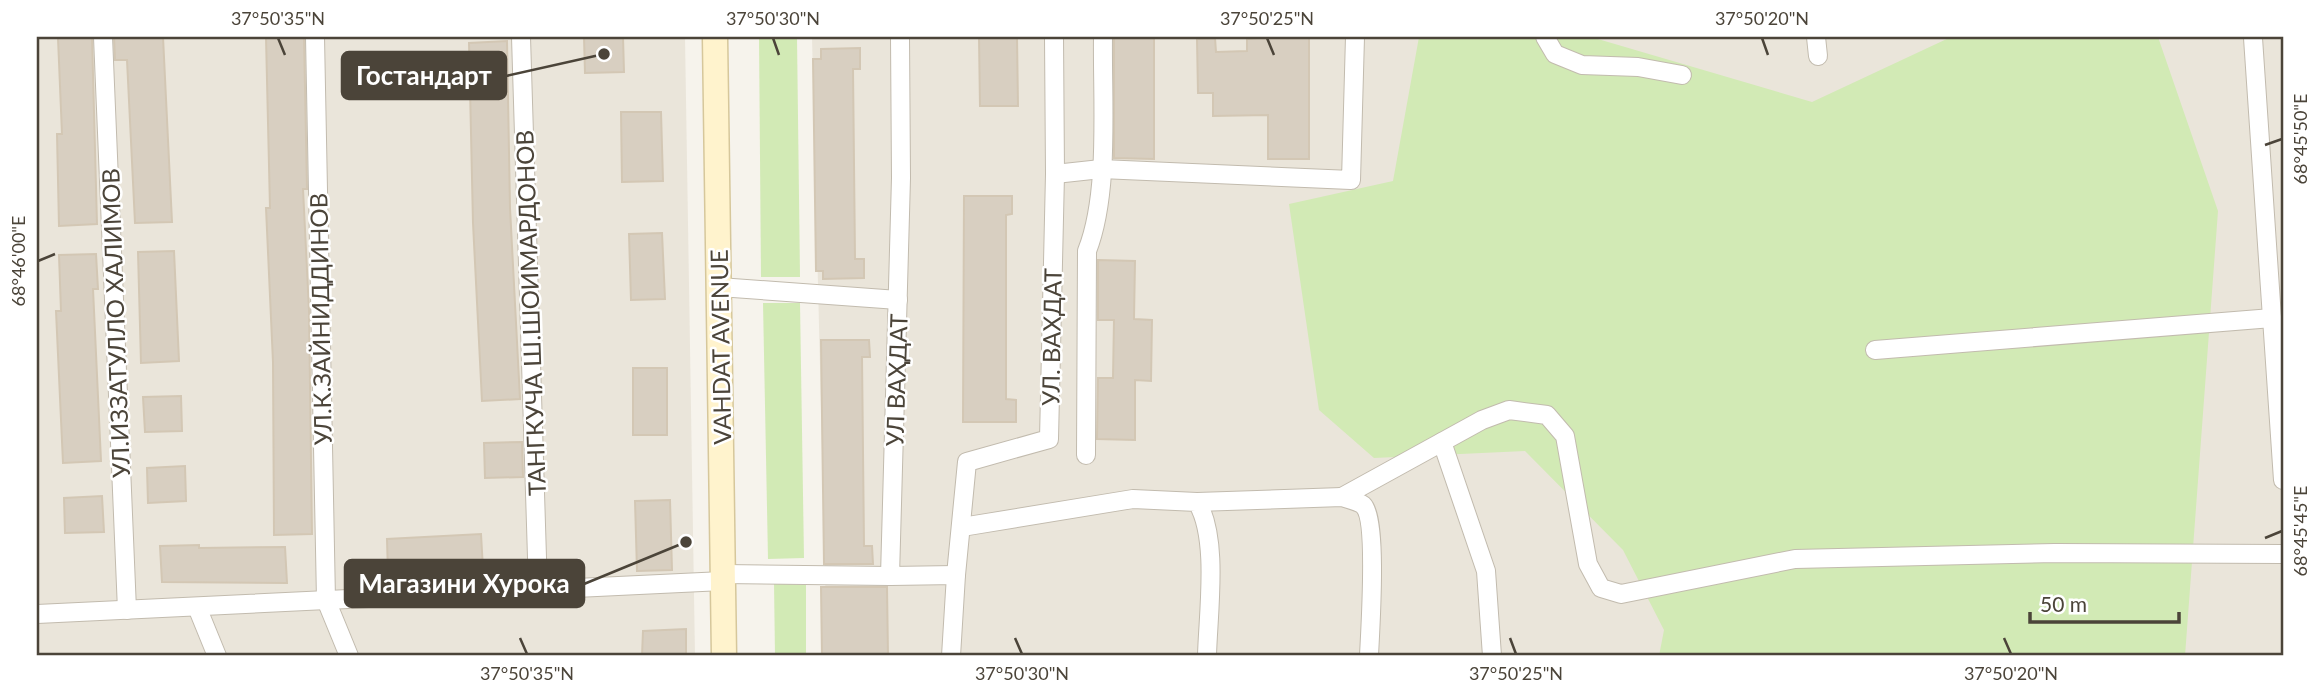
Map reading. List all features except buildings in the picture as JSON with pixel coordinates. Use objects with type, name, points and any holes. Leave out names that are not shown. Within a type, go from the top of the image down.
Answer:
[{"type":"main road","name":"VAHDAT AVENUE","points":[[715,37],[724,656]]},
{"type":"street","name":"УЛ.ИЗЗАТУЛЛО ХАЛИМОВ","points":[[103,37],[127,610]]},
{"type":"street","name":"УЛ.К.ЗАЙНИДДИНОВ","points":[[314,37],[326,600]]},
{"type":"street","name":"ТАНГКУЧА Ш.ШОИМАРДОНОВ","points":[[522,37],[538,590]]},
{"type":"street","name":"УЛ ВАҲДАТ","points":[[890,576],[898,300],[900,37]]},
{"type":"street","name":"УЛ. ВАХДАТ","points":[[956,575],[967,462],[1049,439],[1055,174],[1054,37]]},
{"type":"street","points":[[1086,456],[1087,251],[1092,238],[1101,169],[1103,37]]},
{"type":"street","points":[[1055,174],[1101,169],[1351,180],[1355,37]]},
{"type":"street","points":[[1545,37],[1555,54],[1582,65],[1638,67],[1682,75]]},
{"type":"street","points":[[1816,37],[1818,56]]},
{"type":"street","points":[[2254,37],[2283,474]]},
{"type":"street","points":[[719,287],[898,300]]},
{"type":"street","points":[[1875,350],[2272,318]]},
{"type":"street","points":[[1342,497],[1482,420],[1509,410],[1547,415],[1565,436],[1588,564],[1601,589],[1621,594],[1795,559],[2055,553],[2283,554]]},
{"type":"street","points":[[1442,442],[1486,571],[1492,656]]},
{"type":"street","points":[[962,527],[1133,499],[1197,502],[1342,497],[1363,506],[1370,518],[1372,597],[1369,656]]},
{"type":"street","points":[[1197,502],[1205,516],[1208,546],[1207,656]]},
{"type":"street","points":[[37,614],[538,590],[723,578],[956,575],[951,656]]},
{"type":"street","points":[[326,600],[349,656]]},
{"type":"street","points":[[197,607],[217,656]]},
{"type":"shaded area","points":[[37,37],[685,37],[695,656],[37,656]]},
{"type":"shaded area","points":[[812,37],[2283,37],[2283,656],[827,656]]},
{"type":"green space","points":[[759,37],[797,37],[800,277],[761,277]]},
{"type":"green space","points":[[1419,37],[1591,37],[1812,102],[1951,37],[2158,37],[2218,211],[2185,656],[1659,656],[1664,630],[1623,550],[1525,451],[1374,458],[1319,410],[1289,204],[1393,181]]},
{"type":"green space","points":[[763,303],[800,303],[804,558],[768,559]]},
{"type":"green space","points":[[774,583],[806,585],[806,656],[775,656]]},
{"type":"place","name":"Гостандарт","points":[[604,54]]},
{"type":"place","name":"Магазини Хурока","points":[[686,542]]}]
